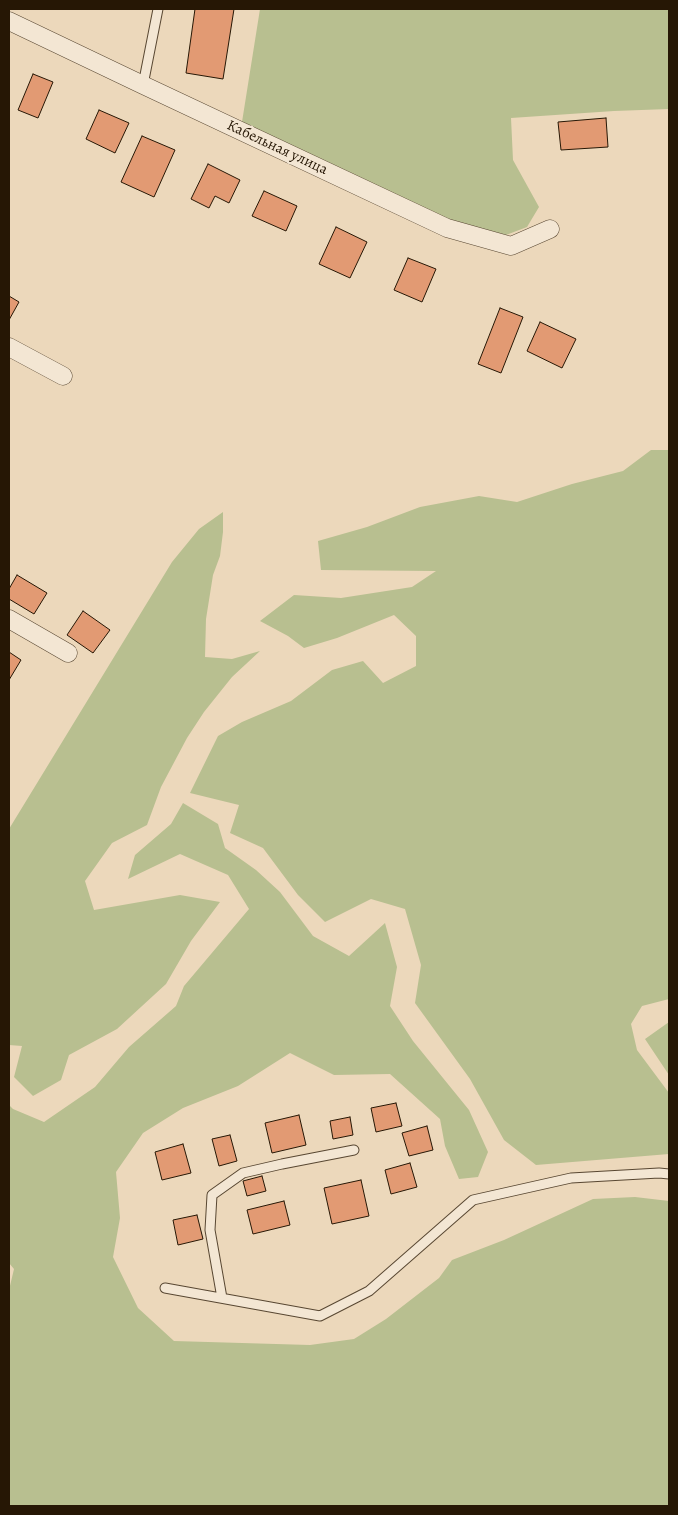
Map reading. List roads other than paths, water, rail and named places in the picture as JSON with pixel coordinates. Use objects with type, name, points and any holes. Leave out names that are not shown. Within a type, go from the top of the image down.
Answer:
[{"type":"street","name":"Кабельная улица","points":[[9,21],[143,86],[447,228],[510,246],[550,229]]},
{"type":"street","points":[[9,347],[63,376]]},
{"type":"street","points":[[9,619],[68,653]]},
{"type":"lane","points":[[143,86],[158,9]]},
{"type":"lane","points":[[222,1298],[210,1230],[212,1195],[243,1173],[354,1150]]},
{"type":"lane","points":[[165,1288],[320,1316],[370,1291],[472,1200],[571,1178],[669,1174]]}]
